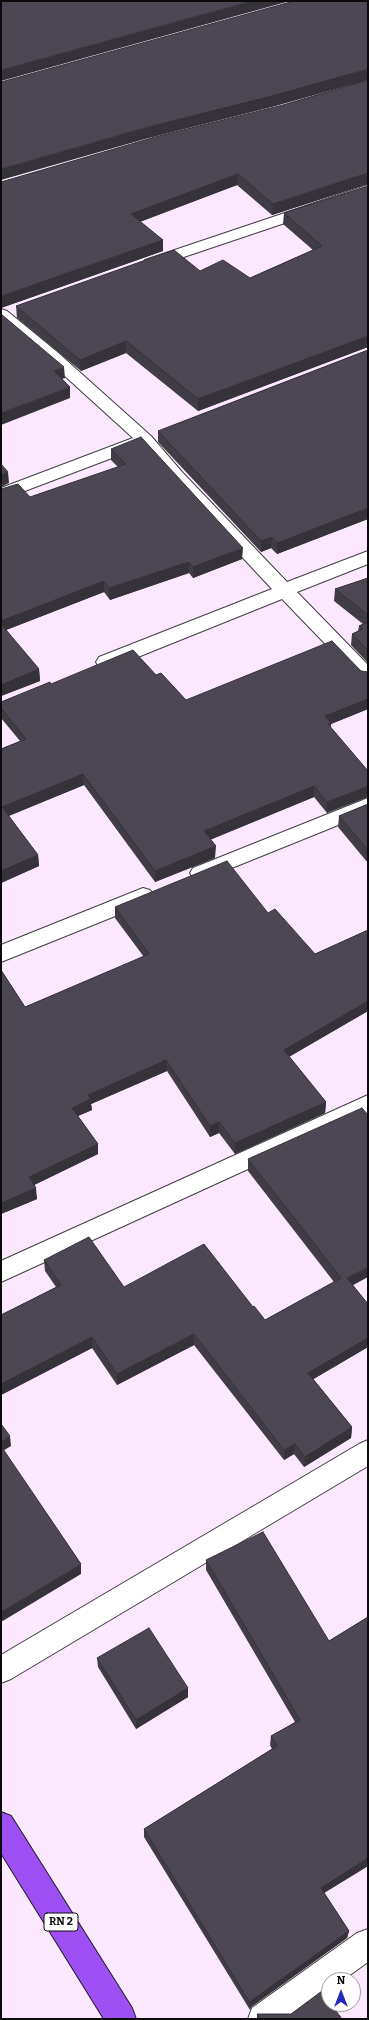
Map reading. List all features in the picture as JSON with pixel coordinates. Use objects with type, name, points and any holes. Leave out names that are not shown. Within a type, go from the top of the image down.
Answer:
[{"type":"highway","name":"RN 2","points":[[1,1826],[121,2019]]},
{"type":"street","points":[[134,269],[368,190]]},
{"type":"street","points":[[6,314],[50,354],[152,437],[176,476],[368,676]]},
{"type":"street","points":[[1,494],[152,437]]},
{"type":"street","points":[[88,669],[368,557]]},
{"type":"street","points":[[184,879],[368,805]]},
{"type":"street","points":[[1,954],[162,888]]},
{"type":"street","points":[[1,1272],[368,1104]]},
{"type":"street","points":[[1,1670],[368,1452]]},
{"type":"street","points":[[263,2019],[368,1944]]},
{"type":"building","points":[[1,1],[252,1],[1,70]]},
{"type":"building","points":[[294,1],[368,1],[368,69],[272,96],[144,128],[1,169],[1,82]]},
{"type":"building","points":[[368,80],[368,173],[273,204],[238,174],[131,214],[163,240],[1,296],[1,182],[155,137],[283,105]]},
{"type":"building","points":[[368,186],[368,336],[198,399],[126,341],[80,360],[16,306],[174,250],[200,271],[223,260],[250,278],[322,246],[284,213]]},
{"type":"building","points":[[1,314],[64,367],[54,371],[70,387],[1,413]]},
{"type":"building","points":[[368,350],[368,508],[277,543],[272,537],[261,541],[158,431]]},
{"type":"building","points":[[141,437],[243,548],[193,567],[189,562],[109,588],[104,581],[1,621],[1,489],[18,484],[30,497],[126,464],[111,449]]},
{"type":"building","points":[[1,464],[8,472],[1,475]]},
{"type":"building","points":[[368,578],[368,615],[335,589]]},
{"type":"building","points":[[368,622],[368,650],[352,634],[363,629],[359,626]]},
{"type":"building","points":[[1,624],[39,669],[1,685]]},
{"type":"building","points":[[332,641],[361,671],[368,672],[368,699],[325,716],[331,723],[328,724],[368,771],[368,786],[327,802],[314,786],[204,831],[216,846],[155,871],[83,774],[2,807],[38,855],[1,871],[1,749],[26,739],[1,708],[1,702],[50,682],[51,684],[133,650],[156,675],[161,673],[186,700]]},
{"type":"building","points":[[368,804],[368,850],[339,816]]},
{"type":"building","points":[[227,861],[268,913],[275,909],[315,954],[368,930],[368,1001],[284,1050],[326,1102],[235,1143],[219,1122],[210,1126],[166,1060],[88,1095],[91,1099],[72,1108],[98,1144],[29,1177],[36,1188],[1,1203],[1,970],[25,1007],[149,954],[115,907]]},
{"type":"building","points":[[362,1108],[368,1115],[368,1267],[347,1278],[368,1304],[368,1338],[308,1373],[352,1427],[305,1457],[295,1444],[284,1450],[194,1334],[117,1374],[92,1337],[1,1384],[1,1315],[61,1285],[44,1260],[89,1237],[124,1287],[204,1244],[253,1307],[254,1306],[265,1320],[341,1278],[248,1159]]},
{"type":"building","points":[[1,1424],[10,1436],[1,1442]]},
{"type":"building","points":[[1,1446],[81,1564],[1,1612]]},
{"type":"building","points":[[263,1532],[329,1641],[368,1617],[368,1858],[321,1888],[349,1931],[252,2000],[250,2003],[144,1829],[277,1746],[271,1736],[300,1720],[206,1560]]},
{"type":"building","points":[[149,1628],[188,1688],[136,1720],[97,1658]]},
{"type":"building","points":[[321,1992],[321,2012],[337,2012],[342,2019],[260,2019],[257,2014],[291,2014]]}]
